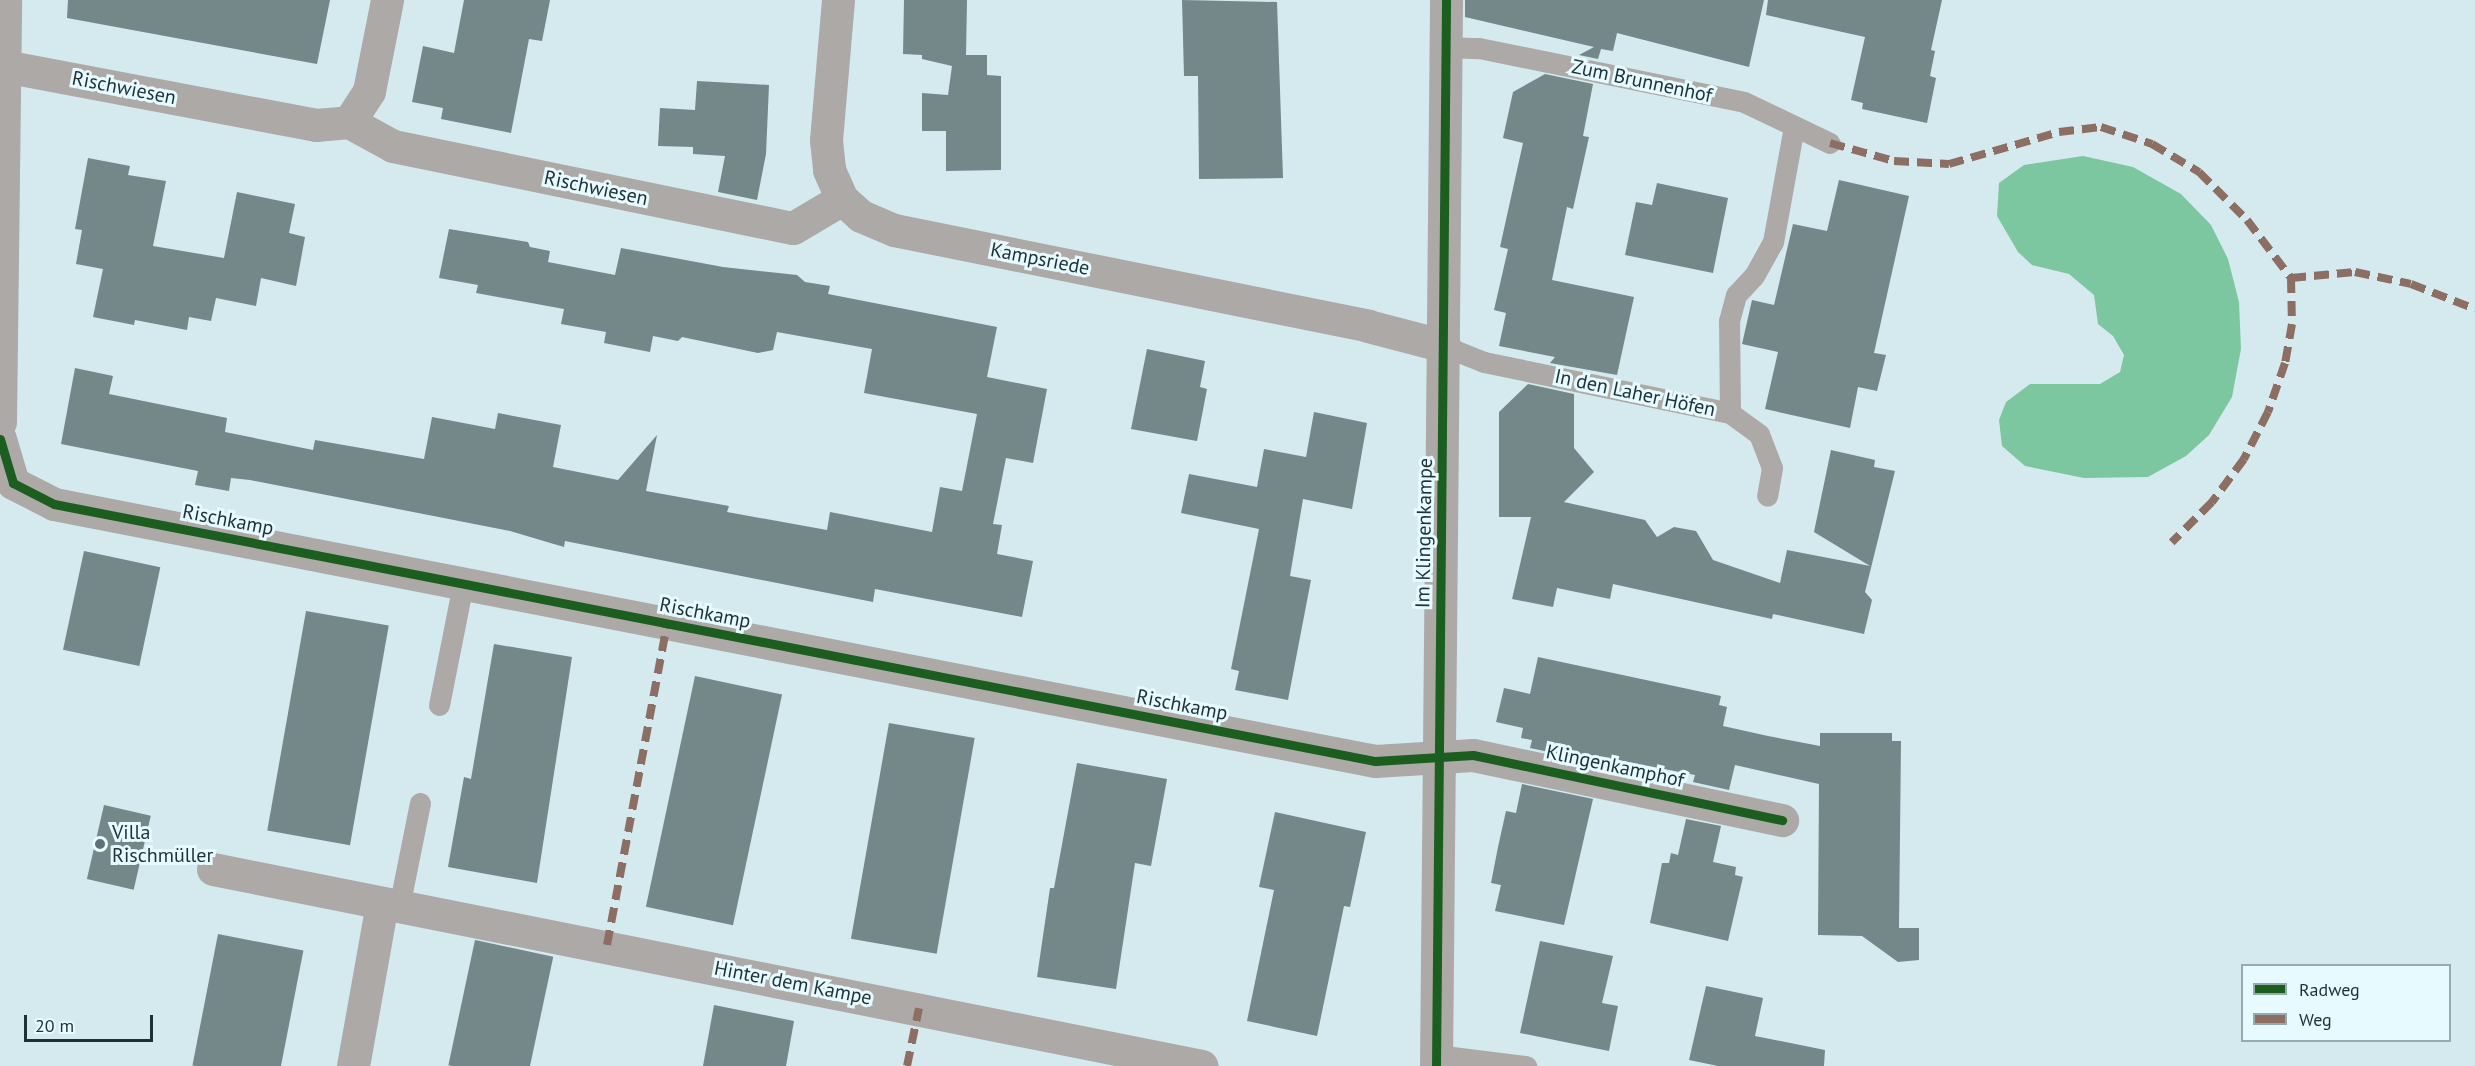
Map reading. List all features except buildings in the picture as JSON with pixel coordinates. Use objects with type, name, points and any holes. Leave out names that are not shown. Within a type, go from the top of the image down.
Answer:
[{"type":"street","points":[[0,422],[5,0]]},
{"type":"street","points":[[349,122],[369,91],[387,0]]},
{"type":"street","name":"Kampsriede","points":[[838,0],[826,140],[829,170],[842,199],[861,216],[894,230],[1368,326],[1444,346]]},
{"type":"street","name":"Im Klingenkampe","points":[[1436,1061],[1446,0]]},
{"type":"street","name":"Rischwiesen","points":[[4,66],[316,125],[349,122],[393,147],[793,228],[842,199]]},
{"type":"street","name":"Rischkamp","points":[[0,439],[13,483],[54,504],[1375,761],[1440,758]]},
{"type":"street","name":"Klingenkamphof","points":[[1440,758],[1473,755],[1782,820]]},
{"type":"street","name":"Hinter dem Kampe","points":[[213,869],[391,906],[607,945],[1202,1066]]},
{"type":"street","points":[[353,1066],[391,906]]},
{"type":"lane","name":"Zum Brunnenhof","points":[[1446,47],[1479,48],[1744,102],[1830,143]]},
{"type":"lane","points":[[1730,412],[1729,321],[1736,296],[1754,276],[1773,242],[1794,127]]},
{"type":"lane","name":"In den Laher Höfen","points":[[1444,346],[1484,362],[1730,412],[1758,434],[1772,468],[1767,496]]},
{"type":"lane","points":[[439,705],[463,584]]},
{"type":"lane","points":[[391,906],[420,803]]},
{"type":"lane","points":[[1436,1061],[1526,1066]]},
{"type":"shaded area","points":[[2083,156],[2133,167],[2181,194],[2211,225],[2228,259],[2239,302],[2241,349],[2232,397],[2209,435],[2186,456],[2148,477],[2084,478],[2025,466],[2002,446],[1999,420],[2006,402],[2030,384],[2100,384],[2120,372],[2124,355],[2113,336],[2098,324],[2094,295],[2069,274],[2032,265],[2018,252],[1997,216],[1999,183],[2024,165]]},
{"type":"marked path","points":[[1830,143],[1894,161],[1949,164],[2059,132],[2101,127],[2152,144],[2199,172],[2247,220],[2291,278],[2292,324],[2285,363],[2268,412],[2244,459],[2212,502],[2172,542]]},
{"type":"marked path","points":[[2291,278],[2355,272],[2411,284],[2475,309]]},
{"type":"marked path","points":[[607,945],[667,624]]},
{"type":"marked path","points":[[907,1066],[919,1008]]},
{"type":"cycle path","points":[[1436,1066],[1446,0]]},
{"type":"cycle path","points":[[0,439],[13,483],[54,504],[1375,761],[1473,755],[1782,820]]},
{"type":"place","name":"Villa Rischmüller","points":[[100,844]]}]
